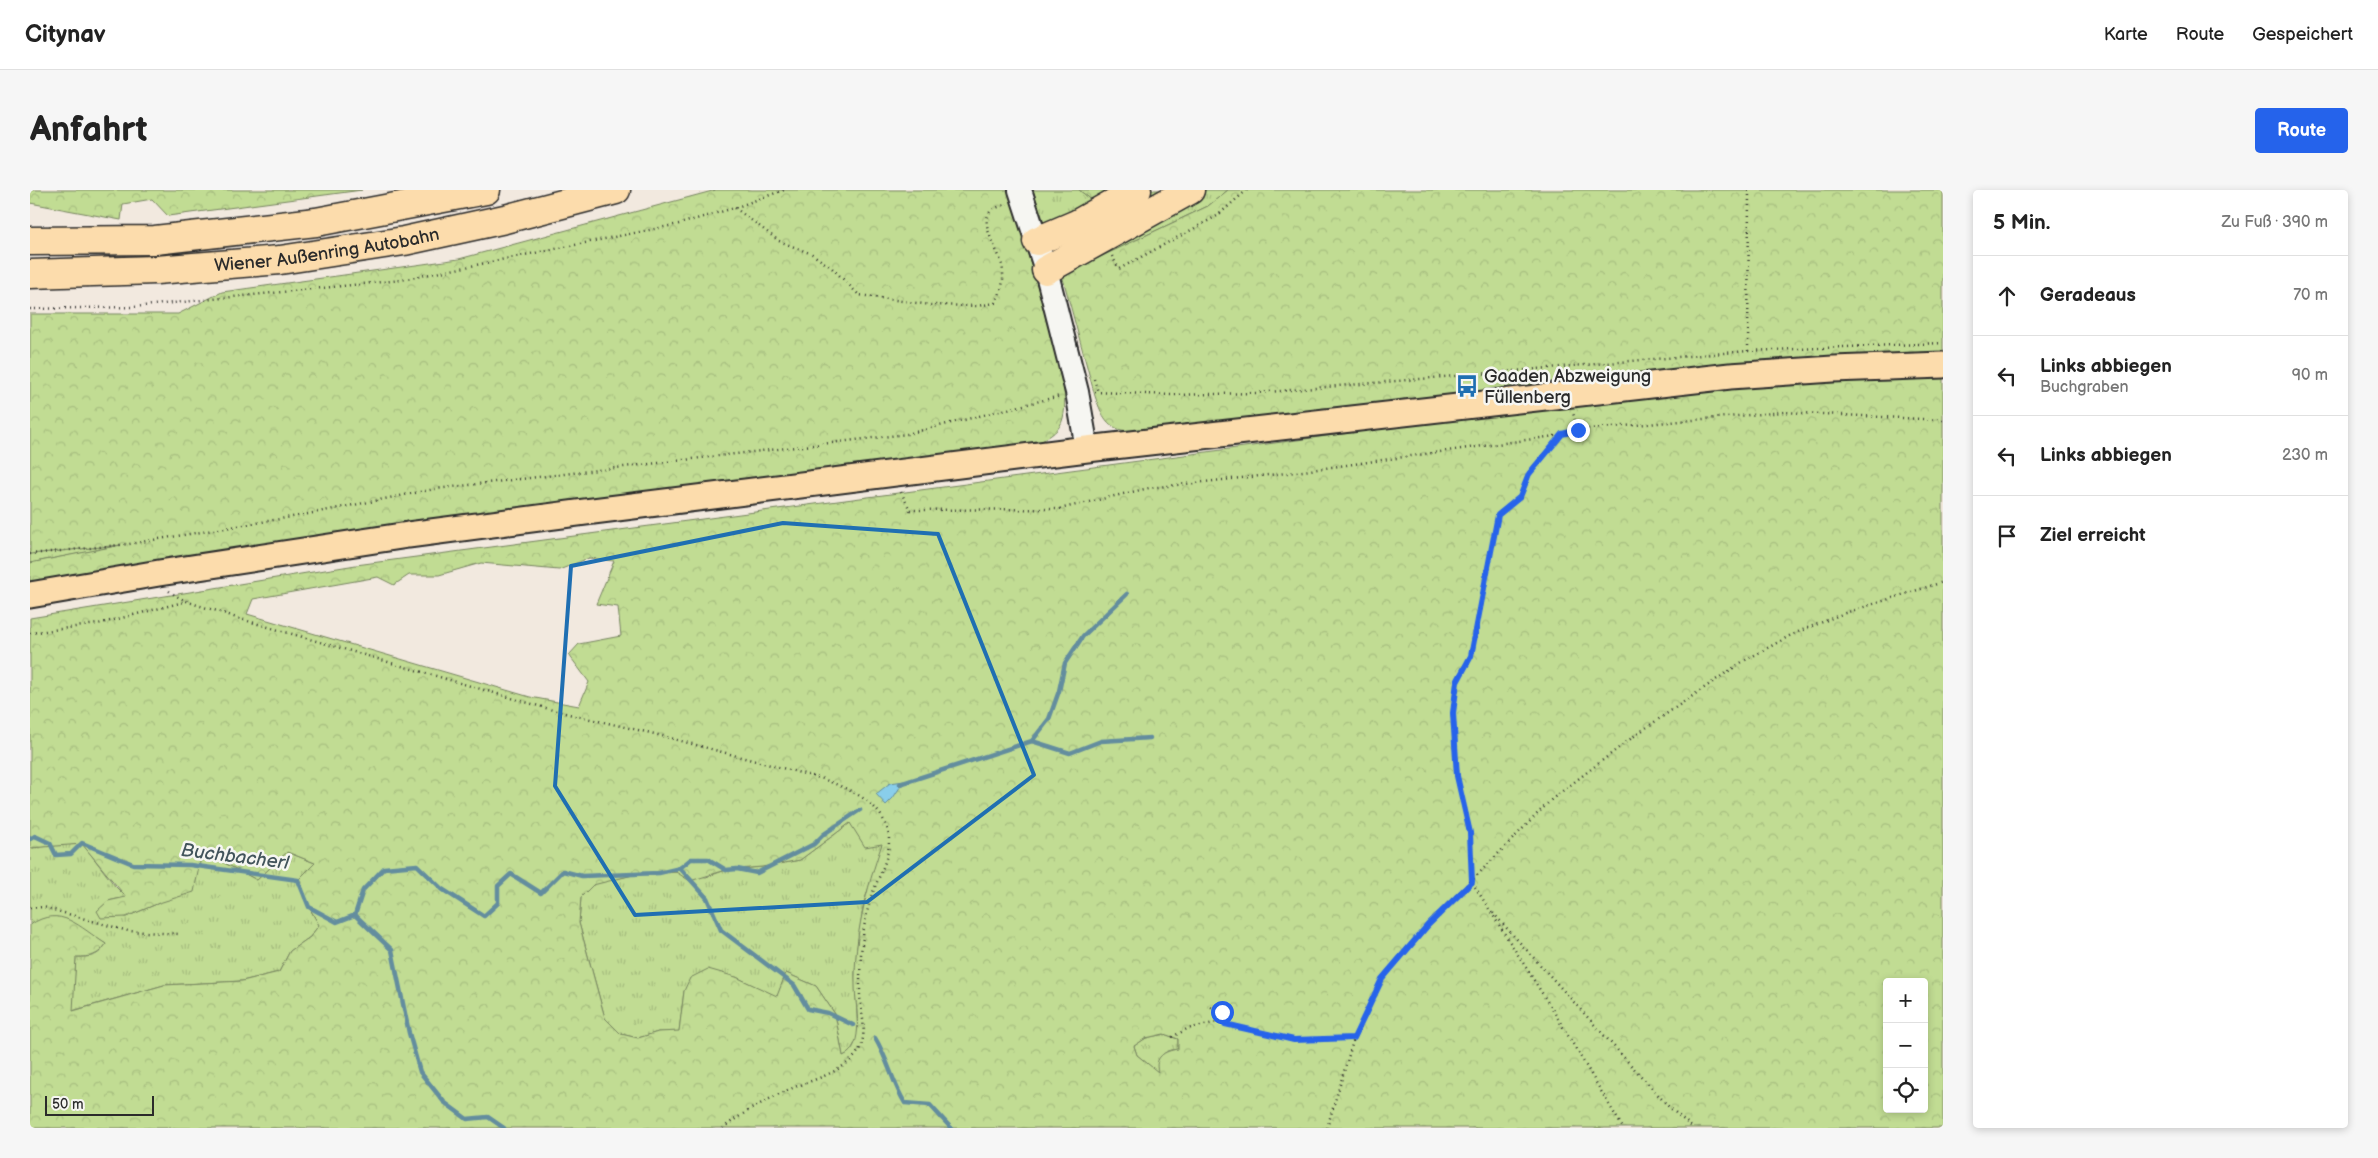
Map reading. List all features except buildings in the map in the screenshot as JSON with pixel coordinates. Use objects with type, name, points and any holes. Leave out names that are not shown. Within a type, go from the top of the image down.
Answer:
[{"type":"highway","name":"Wiener Außenring Autobahn","points":[[30,241],[155,240],[307,223],[486,190]]},
{"type":"highway","name":"Wiener Außenring Autobahn","points":[[30,274],[156,270],[280,260],[404,241],[505,219],[616,190]]},
{"type":"highway","points":[[1037,241],[1077,224],[1137,190]]},
{"type":"highway","points":[[1046,270],[1190,190]]},
{"type":"main road","points":[[1021,194],[1087,392],[1087,450]]},
{"type":"main road","points":[[30,595],[418,533],[1087,450],[1730,376],[1833,369],[1943,365]]},
{"type":"path","points":[[30,308],[133,307],[401,280],[679,224],[734,208],[784,190]]},
{"type":"path","points":[[1111,254],[1119,269],[1216,216],[1247,190]]},
{"type":"path","points":[[1748,351],[1749,190]]},
{"type":"path","points":[[734,208],[779,242],[812,254],[832,268],[859,295],[931,305],[976,306],[995,302],[1002,286],[1002,265],[987,226],[987,218],[992,210],[1021,194]]},
{"type":"path","points":[[30,554],[129,544],[298,516],[435,489],[907,434],[1087,392],[1172,395],[1256,393],[1748,351],[1943,342]]},
{"type":"path","points":[[1087,392],[1093,374]]},
{"type":"path","points":[[1568,394],[1578,430]]},
{"type":"path","points":[[895,474],[899,489],[910,510],[1059,509],[1150,488],[1306,471],[1562,434],[1578,430],[1784,412],[1943,420]]},
{"type":"path","points":[[1562,434],[1529,474],[1520,497],[1498,515],[1471,656],[1457,682],[1453,713],[1457,776],[1470,833],[1472,882],[1554,1012],[1623,1128]]},
{"type":"path","points":[[159,573],[164,588],[184,602],[556,711],[655,734],[823,780],[849,789],[869,802],[881,815],[888,829],[889,844],[868,908],[863,937],[860,995],[864,1029],[861,1046],[851,1060],[832,1072],[780,1094],[736,1117],[723,1128]]},
{"type":"path","points":[[1327,1128],[1354,1038],[1382,979],[1428,925],[1552,799],[1637,734],[1742,662],[1793,634],[1834,618],[1943,582]]},
{"type":"path","points":[[30,633],[98,624],[184,602]]},
{"type":"path","points":[[30,908],[42,906],[128,931],[179,934]]},
{"type":"path","points":[[1487,906],[1669,1107],[1693,1128]]},
{"type":"path","points":[[1211,1006],[1222,1012],[1225,1024]]},
{"type":"path","points":[[1172,1037],[1187,1029],[1218,1022],[1294,1040],[1354,1038]]},
{"type":"highlighted area","points":[[783,523],[938,534],[1034,775],[867,902],[635,915],[555,786],[571,566]]},
{"type":"green space","points":[[30,190],[362,190],[168,216],[152,199],[123,204],[121,220],[30,203]]},
{"type":"green space","points":[[716,190],[1009,190],[1042,302],[1062,379],[1065,399],[1060,426],[1054,433],[1040,442],[30,588],[30,563],[121,545],[30,554],[30,314],[178,314],[222,292],[459,259]]},
{"type":"green space","points":[[1033,190],[1079,190],[1092,200],[1109,190],[1228,190],[1208,206],[1062,275]]},
{"type":"green space","points":[[1079,190],[1109,190],[1092,200]]},
{"type":"green space","points":[[1228,190],[1943,190],[1943,1128],[30,1128],[30,925],[41,919],[61,917],[70,920],[106,944],[94,955],[76,957],[73,1011],[164,985],[242,981],[279,972],[290,951],[310,937],[319,925],[304,898],[298,880],[315,863],[287,852],[257,880],[213,857],[201,857],[194,892],[159,903],[126,917],[101,918],[97,911],[108,901],[126,897],[82,844],[30,848],[30,618],[356,565],[1410,425],[1405,399],[1278,417],[1135,432],[1119,429],[1104,417],[1095,396],[1062,275],[1208,206]],"holes":[[[589,558],[614,561],[596,604],[618,607],[621,636],[579,644],[569,655],[589,682],[579,706],[530,697],[247,614],[253,599],[378,577],[394,585],[409,575],[439,575],[481,563],[559,570]],[[850,823],[865,847],[882,844],[866,896],[859,932],[855,968],[858,1025],[855,1044],[850,1051],[843,1056],[835,1014],[816,986],[786,973],[777,996],[736,977],[708,969],[690,978],[684,991],[679,1031],[658,1032],[638,1038],[621,1034],[605,1018],[579,923],[581,897],[593,885],[637,874],[676,872],[690,881],[726,870],[762,867],[800,860]],[[1164,1034],[1178,1039],[1178,1049],[1168,1051],[1161,1056],[1157,1062],[1158,1072],[1137,1055],[1134,1046],[1146,1038]]]},
{"type":"green space","points":[[129,544],[30,563],[30,554]]},
{"type":"green space","points":[[850,823],[883,844],[864,902],[855,974],[858,1038],[849,1053],[843,1056],[835,1014],[816,986],[786,973],[777,997],[736,977],[684,991],[679,1032],[658,1032],[638,1038],[621,1034],[605,1018],[579,923],[581,897],[593,884],[637,874],[676,872],[706,877],[726,870],[762,867],[800,860]]},
{"type":"green space","points":[[82,843],[126,897],[108,901],[98,911],[126,917],[159,903],[201,857],[213,857],[257,880],[287,852],[315,863],[304,898],[319,925],[310,937],[290,951],[279,972],[242,981],[164,985],[72,1011],[76,957],[97,954],[106,944],[87,932],[30,925],[30,848]]},
{"type":"green space","points":[[1164,1034],[1178,1039],[1178,1049],[1164,1053],[1160,1059],[1158,1073],[1137,1055],[1134,1046],[1146,1038]]},
{"type":"water","points":[[904,781],[886,805],[876,794],[890,783]]},
{"type":"waterway","points":[[1032,741],[1049,719],[1059,691],[1065,663],[1083,636],[1127,594]]},
{"type":"waterway","points":[[900,784],[1032,741],[1070,753],[1101,741],[1150,738]]},
{"type":"waterway","name":"Buchbacherl","points":[[30,839],[35,836],[50,843],[56,855],[71,854],[82,843],[133,864],[190,865],[298,880],[309,907],[337,922],[355,915],[363,890],[384,868],[417,865],[442,889],[484,916],[498,903],[498,886],[511,874],[541,893],[563,871],[582,876],[659,873],[680,868],[691,859],[708,859],[726,870],[737,869],[757,873],[814,844],[824,834],[860,810]]},
{"type":"waterway","points":[[680,868],[707,898],[721,930],[794,985],[808,1009],[828,1013],[853,1025]]},
{"type":"waterway","points":[[355,915],[392,950],[409,1033],[420,1072],[444,1102],[467,1119],[488,1117],[504,1128]]},
{"type":"waterway","points":[[875,1038],[905,1103],[930,1105],[951,1128]]},
{"type":"place","name":"Gaaden Abzweigung Füllenberg","points":[[1467,386]]},
{"type":"route","points":[[1222,1012],[1225,1024],[1247,1027],[1271,1036],[1294,1040],[1354,1038],[1382,979],[1428,925],[1472,882],[1470,833],[1457,776],[1453,713],[1457,682],[1471,656],[1498,515],[1520,497],[1529,474],[1562,434],[1578,430]]}]
